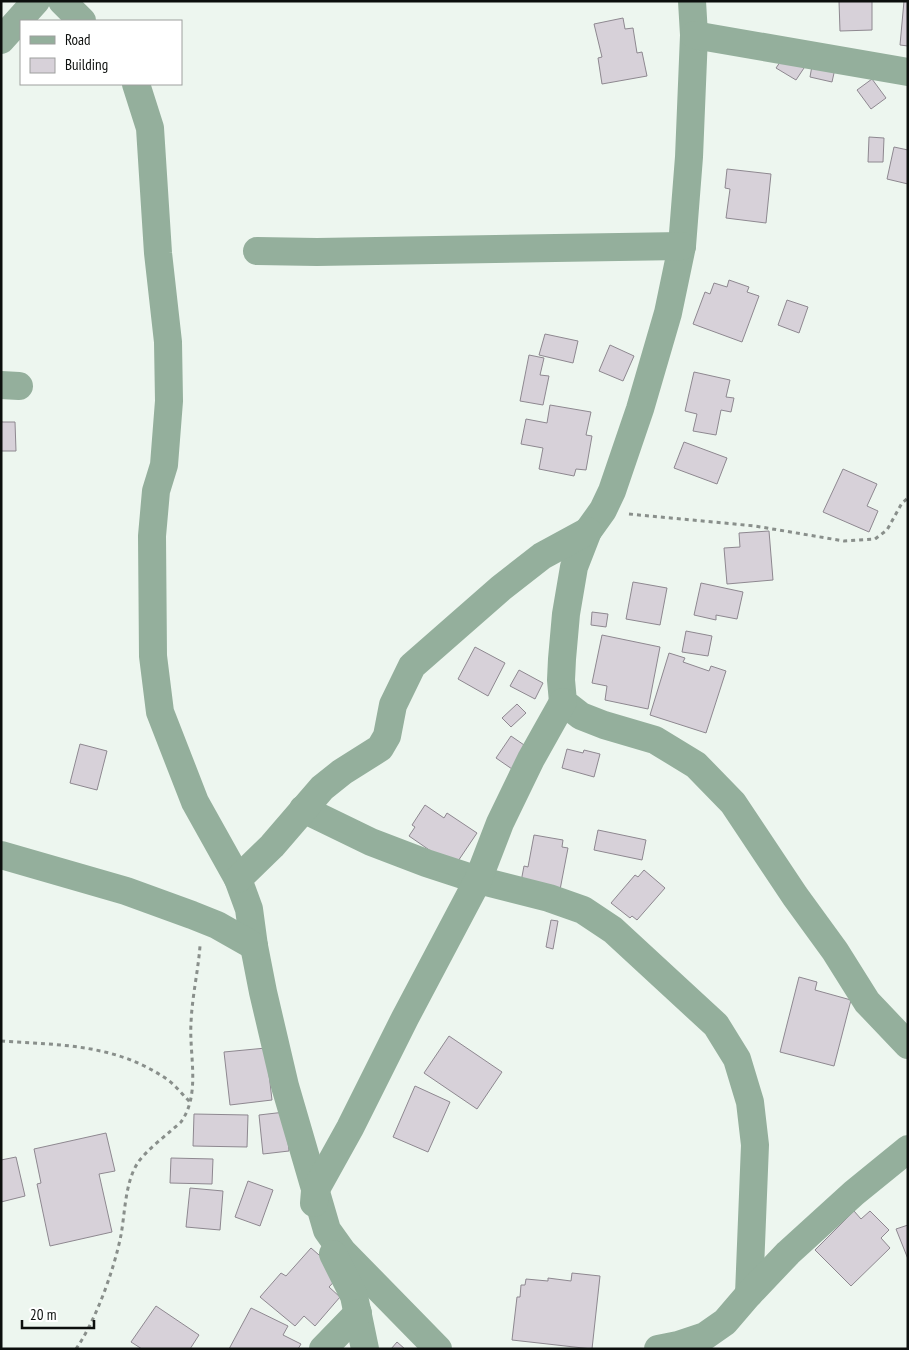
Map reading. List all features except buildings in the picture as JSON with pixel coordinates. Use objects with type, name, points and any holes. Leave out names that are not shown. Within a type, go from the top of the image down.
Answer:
[{"type":"street","points":[[1,40],[36,1]]},
{"type":"street","points":[[62,1],[81,20]]},
{"type":"street","points":[[365,1349],[354,1296],[341,1268],[314,1225],[312,1214],[315,1191],[350,1128],[405,1018],[478,880],[500,823],[531,759],[563,702],[561,680],[566,614],[574,567],[592,525],[612,490],[640,409],[668,312],[682,246],[689,157],[694,35],[692,1]]},
{"type":"street","points":[[694,35],[908,72]]},
{"type":"street","points":[[136,85],[150,128],[158,253],[168,342],[169,402],[164,465],[156,491],[152,536],[153,656],[160,712],[194,802],[238,879],[249,909],[254,946],[285,1086],[326,1230],[342,1251],[438,1349]]},
{"type":"street","points":[[257,251],[317,252],[682,246]]},
{"type":"street","points":[[238,879],[272,846],[322,788],[335,777],[380,748],[386,736],[392,705],[412,666],[501,588],[542,556],[592,525]]},
{"type":"street","points":[[563,702],[581,716],[604,725],[656,740],[696,765],[733,803],[835,951],[867,1002],[908,1045]]},
{"type":"street","points":[[303,809],[371,842],[426,863],[478,880],[549,898],[583,910],[613,930],[716,1025],[737,1059],[750,1102],[756,1144],[749,1294]]},
{"type":"street","points":[[1,855],[126,891],[217,925],[254,946]]},
{"type":"street","points":[[658,1349],[678,1345],[704,1336],[725,1336],[749,1294],[788,1253],[908,1149]]},
{"type":"street","points":[[322,1349],[358,1313]]},
{"type":"path","points":[[592,525],[622,514],[644,514],[755,526],[844,541],[875,539],[887,530],[902,503],[908,498]]},
{"type":"path","points":[[76,1349],[98,1306],[112,1267],[120,1238],[129,1186],[137,1164],[181,1122],[186,1115],[190,1102],[192,1087],[190,1026],[200,938],[197,924],[192,915]]},
{"type":"path","points":[[1,1041],[82,1047],[109,1052],[149,1069],[170,1081],[190,1102]]}]
